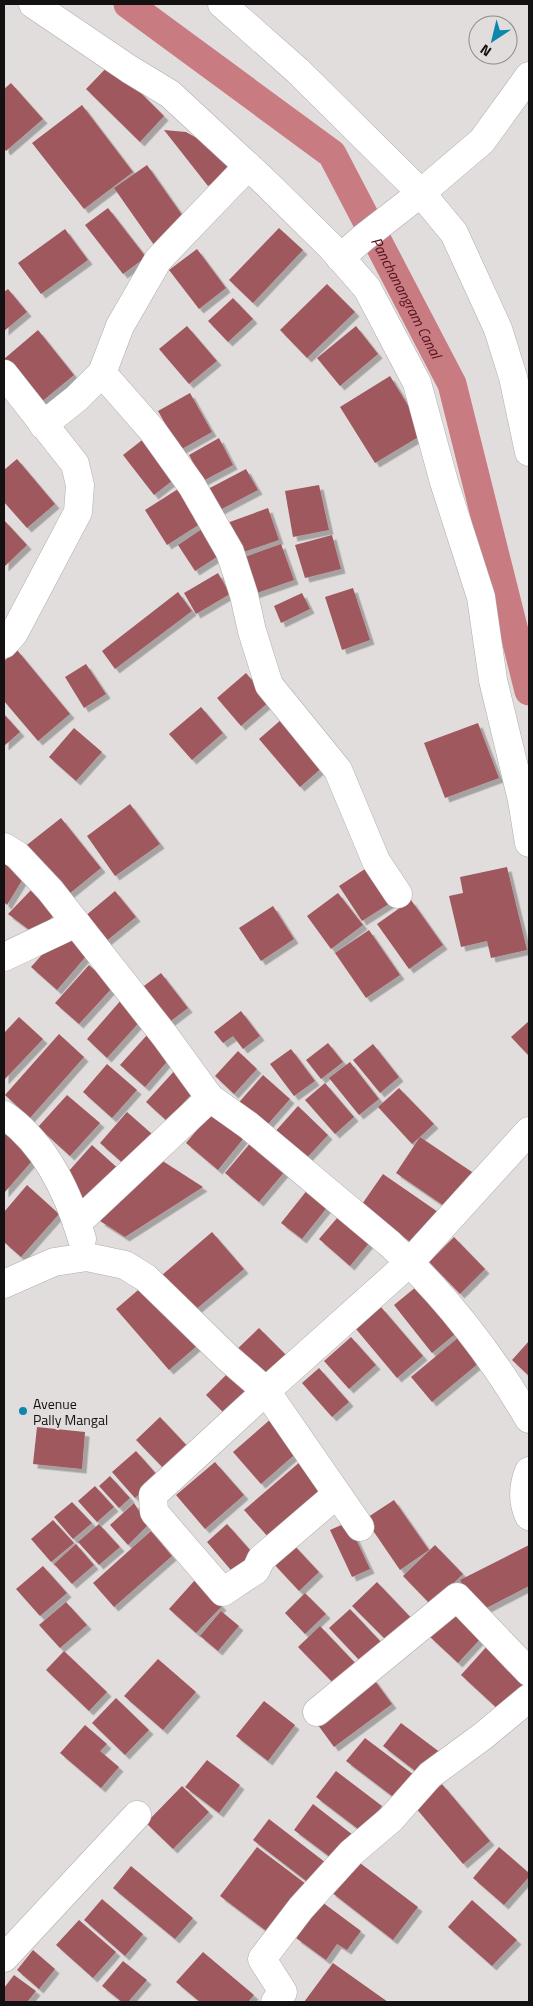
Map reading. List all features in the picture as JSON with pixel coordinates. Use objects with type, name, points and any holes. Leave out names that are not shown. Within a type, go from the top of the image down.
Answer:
[{"type":"street","points":[[33,4],[129,69],[170,94],[248,166],[340,258],[367,288],[417,383],[444,482],[480,597],[493,680],[522,800],[529,843]]},
{"type":"street","points":[[222,4],[298,72],[410,201],[454,233],[498,329],[513,377],[529,452]]},
{"type":"street","points":[[340,258],[482,141],[529,76]]},
{"type":"street","points":[[43,425],[77,398],[102,373],[120,326],[158,260],[248,166]]},
{"type":"street","points":[[102,373],[158,438],[192,486],[230,552],[269,686],[338,770],[376,861],[398,894]]},
{"type":"street","points":[[4,374],[75,464],[80,485],[78,512],[14,633],[4,644]]},
{"type":"street","points":[[4,847],[17,855],[50,890],[165,1036],[210,1098],[248,1125],[410,1262],[478,1340],[529,1419]]},
{"type":"street","points":[[4,957],[76,923]]},
{"type":"street","points":[[77,1223],[210,1098]]},
{"type":"street","points":[[4,1115],[35,1142],[52,1168],[77,1223],[87,1257]]},
{"type":"street","points":[[337,1494],[261,1559],[256,1570],[223,1592],[154,1512],[152,1495],[410,1262],[529,1131]]},
{"type":"street","points":[[4,1284],[54,1262],[87,1257],[125,1265],[146,1278],[228,1358],[266,1391],[360,1527]]},
{"type":"street","points":[[529,1471],[525,1480],[523,1496],[529,1516]]},
{"type":"street","points":[[318,1712],[457,1597],[529,1672]]},
{"type":"street","points":[[274,2002],[283,1992],[262,1960],[301,1908],[351,1853],[391,1819],[430,1774],[483,1736],[529,1698]]},
{"type":"street","points":[[4,1958],[137,1815]]},
{"type":"building","points":[[111,63],[164,116],[140,142],[86,89]]},
{"type":"building","points":[[11,83],[43,119],[6,151],[4,148],[4,89]]},
{"type":"building","points":[[82,105],[133,172],[84,209],[32,143]]},
{"type":"building","points":[[164,130],[186,132],[240,162],[208,186]]},
{"type":"building","points":[[147,165],[187,222],[154,245],[114,188]]},
{"type":"building","points":[[108,208],[146,257],[123,274],[85,225]]},
{"type":"building","points":[[279,228],[303,250],[253,303],[229,280]]},
{"type":"building","points":[[65,229],[88,260],[41,294],[18,263]]},
{"type":"building","points":[[197,249],[226,288],[199,309],[169,270]]},
{"type":"building","points":[[327,284],[355,312],[307,358],[280,330]]},
{"type":"building","points":[[8,289],[27,312],[4,331],[4,292]]},
{"type":"building","points":[[233,298],[253,319],[228,342],[208,321]]},
{"type":"building","points":[[187,326],[217,361],[189,384],[159,349]]},
{"type":"building","points":[[356,326],[378,354],[340,386],[317,358]]},
{"type":"building","points":[[38,330],[74,375],[40,403],[4,359]]},
{"type":"building","points":[[390,376],[425,433],[375,463],[340,407]]},
{"type":"building","points":[[190,393],[212,432],[180,450],[158,411]]},
{"type":"building","points":[[146,437],[177,477],[154,495],[123,455]]},
{"type":"building","points":[[219,438],[233,465],[203,481],[189,455]]},
{"type":"building","points":[[17,459],[55,504],[27,528],[4,502],[4,470]]},
{"type":"building","points":[[246,469],[258,490],[218,511],[206,490]]},
{"type":"building","points":[[319,485],[329,530],[293,537],[285,491]]},
{"type":"building","points":[[178,489],[200,524],[167,545],[145,510]]},
{"type":"building","points":[[268,508],[279,540],[238,554],[227,523]]},
{"type":"building","points":[[4,520],[27,545],[4,567]]},
{"type":"building","points":[[205,527],[223,553],[195,571],[178,545]]},
{"type":"building","points":[[332,535],[341,569],[305,578],[295,545]]},
{"type":"building","points":[[281,544],[294,580],[254,594],[242,558]]},
{"type":"building","points":[[218,573],[230,594],[196,614],[184,593]]},
{"type":"building","points":[[353,588],[370,640],[342,650],[325,597]]},
{"type":"building","points":[[178,592],[192,611],[115,669],[102,651]]},
{"type":"building","points":[[302,593],[310,609],[281,623],[274,606]]},
{"type":"building","points":[[17,650],[70,714],[38,741],[4,701],[4,661]]},
{"type":"building","points":[[86,664],[106,694],[84,708],[65,677]]},
{"type":"building","points":[[246,673],[270,701],[241,726],[217,698]]},
{"type":"building","points":[[201,707],[223,733],[192,760],[169,734]]},
{"type":"building","points":[[4,714],[20,732],[4,746]]},
{"type":"building","points":[[282,719],[324,766],[300,787],[259,739]]},
{"type":"building","points":[[478,723],[499,778],[445,798],[424,743]]},
{"type":"building","points":[[74,728],[102,752],[76,781],[49,757]]},
{"type":"building","points":[[130,804],[160,844],[115,876],[87,836]]},
{"type":"building","points":[[61,818],[101,868],[64,898],[23,848]]},
{"type":"building","points":[[4,859],[24,877],[7,905],[4,902]]},
{"type":"building","points":[[371,865],[395,900],[362,921],[339,886]]},
{"type":"building","points":[[507,867],[527,950],[491,958],[487,941],[461,947],[449,896],[463,893],[460,877]]},
{"type":"building","points":[[33,888],[59,909],[36,935],[8,914]]},
{"type":"building","points":[[115,891],[136,917],[99,947],[78,922]]},
{"type":"building","points":[[338,893],[363,925],[331,949],[307,916]]},
{"type":"building","points":[[411,900],[443,945],[409,969],[377,924]]},
{"type":"building","points":[[273,906],[294,939],[261,961],[239,928]]},
{"type":"building","points":[[369,930],[400,975],[366,998],[335,953]]},
{"type":"building","points":[[63,931],[88,954],[57,990],[31,967]]},
{"type":"building","points":[[89,965],[113,987],[79,1024],[55,1003]]},
{"type":"building","points":[[161,973],[188,1008],[163,1027],[136,992]]},
{"type":"building","points":[[122,999],[144,1017],[107,1058],[87,1039]]},
{"type":"building","points":[[241,1011],[260,1036],[243,1049],[233,1036],[223,1043],[214,1032]]},
{"type":"building","points":[[19,1017],[43,1039],[4,1080],[4,1033]]},
{"type":"building","points":[[529,1021],[529,1056],[511,1037]]},
{"type":"building","points":[[59,1034],[84,1057],[30,1118],[5,1095]]},
{"type":"building","points":[[147,1035],[171,1057],[145,1087],[120,1065]]},
{"type":"building","points":[[328,1043],[343,1062],[321,1079],[306,1060]]},
{"type":"building","points":[[373,1044],[399,1077],[380,1093],[353,1060]]},
{"type":"building","points":[[291,1049],[315,1081],[294,1096],[270,1064]]},
{"type":"building","points":[[238,1051],[257,1069],[234,1094],[215,1076]]},
{"type":"building","points":[[350,1062],[379,1099],[359,1115],[329,1078]]},
{"type":"building","points":[[107,1064],[137,1090],[112,1118],[83,1092]]},
{"type":"building","points":[[177,1068],[198,1087],[167,1121],[146,1102]]},
{"type":"building","points":[[263,1075],[290,1099],[261,1132],[234,1108]]},
{"type":"building","points":[[325,1083],[354,1117],[335,1134],[305,1100]]},
{"type":"building","points":[[399,1088],[434,1124],[412,1144],[378,1107]]},
{"type":"building","points":[[67,1095],[100,1123],[70,1156],[38,1127]]},
{"type":"building","points":[[298,1106],[328,1135],[303,1162],[273,1134]]},
{"type":"building","points":[[127,1112],[152,1134],[125,1165],[100,1143]]},
{"type":"building","points":[[211,1113],[243,1139],[218,1170],[186,1143]]},
{"type":"building","points":[[4,1121],[39,1153],[4,1193]]},
{"type":"building","points":[[420,1137],[475,1174],[450,1210],[396,1173]]},
{"type":"building","points":[[252,1141],[286,1170],[259,1202],[225,1173]]},
{"type":"building","points":[[92,1145],[122,1172],[91,1208],[60,1181]]},
{"type":"building","points":[[158,1158],[203,1187],[125,1237],[100,1221]]},
{"type":"building","points":[[383,1174],[438,1212],[415,1245],[360,1207]]},
{"type":"building","points":[[27,1185],[59,1214],[21,1257],[4,1242],[4,1212]]},
{"type":"building","points":[[308,1189],[329,1205],[302,1239],[281,1223]]},
{"type":"building","points":[[344,1210],[375,1236],[350,1266],[319,1239]]},
{"type":"building","points":[[212,1232],[244,1269],[194,1311],[162,1275]]},
{"type":"building","points":[[454,1237],[485,1269],[460,1294],[429,1262]]},
{"type":"building","points":[[422,1282],[460,1330],[432,1353],[394,1305]]},
{"type":"building","points":[[144,1285],[198,1345],[169,1370],[116,1309]]},
{"type":"building","points":[[381,1307],[423,1356],[397,1378],[356,1329]]},
{"type":"building","points":[[259,1328],[289,1358],[263,1383],[233,1353]]},
{"type":"building","points":[[351,1337],[376,1365],[349,1389],[324,1361]]},
{"type":"building","points":[[459,1337],[480,1362],[432,1402],[411,1377]]},
{"type":"building","points":[[529,1341],[529,1376],[512,1360]]},
{"type":"building","points":[[233,1368],[258,1393],[231,1420],[206,1395]]},
{"type":"building","points":[[319,1368],[349,1402],[332,1417],[302,1383]]},
{"type":"building","points":[[160,1417],[191,1450],[167,1472],[136,1440]]},
{"type":"building","points":[[273,1417],[301,1449],[261,1484],[233,1452]]},
{"type":"building","points":[[37,1427],[85,1432],[82,1469],[33,1464]]},
{"type":"building","points":[[136,1451],[159,1477],[135,1498],[112,1472]]},
{"type":"building","points":[[301,1461],[327,1490],[270,1539],[244,1510]]},
{"type":"building","points":[[215,1462],[244,1495],[205,1529],[176,1495]]},
{"type":"building","points":[[110,1476],[130,1498],[119,1508],[99,1486]]},
{"type":"building","points":[[95,1486],[114,1507],[97,1522],[78,1501]]},
{"type":"building","points":[[394,1500],[429,1550],[400,1570],[365,1519]]},
{"type":"building","points":[[72,1502],[92,1523],[73,1539],[54,1517]]},
{"type":"building","points":[[134,1503],[148,1525],[128,1545],[110,1525]]},
{"type":"building","points":[[53,1520],[74,1543],[51,1562],[31,1539]]},
{"type":"building","points":[[348,1522],[370,1569],[352,1577],[330,1530]]},
{"type":"building","points":[[99,1524],[120,1547],[99,1565],[78,1542]]},
{"type":"building","points":[[227,1524],[257,1558],[236,1576],[207,1542]]},
{"type":"building","points":[[151,1531],[172,1556],[114,1607],[93,1583]]},
{"type":"building","points":[[292,1543],[319,1572],[299,1591],[272,1562]]},
{"type":"building","points":[[76,1544],[94,1565],[72,1584],[54,1564]]},
{"type":"building","points":[[435,1545],[463,1574],[431,1605],[403,1576]]},
{"type":"building","points":[[529,1545],[529,1586],[477,1613],[460,1580]]},
{"type":"building","points":[[43,1566],[67,1593],[40,1616],[16,1589]]},
{"type":"building","points":[[195,1580],[222,1606],[196,1633],[169,1609]]},
{"type":"building","points":[[377,1582],[415,1622],[391,1645],[352,1606]]},
{"type":"building","points":[[305,1593],[326,1614],[305,1634],[285,1613]]},
{"type":"building","points":[[66,1602],[87,1625],[60,1648],[39,1625]]},
{"type":"building","points":[[453,1608],[483,1636],[458,1663],[428,1635]]},
{"type":"building","points":[[350,1609],[382,1643],[361,1662],[329,1628]]},
{"type":"building","points":[[221,1611],[239,1626],[218,1651],[200,1636]]},
{"type":"building","points":[[320,1626],[359,1667],[337,1687],[298,1647]]},
{"type":"building","points":[[489,1644],[528,1680],[500,1711],[461,1675]]},
{"type":"building","points":[[64,1651],[107,1692],[89,1711],[46,1670]]},
{"type":"building","points":[[158,1659],[196,1692],[163,1730],[124,1696]]},
{"type":"building","points":[[373,1678],[392,1704],[334,1747],[315,1721]]},
{"type":"building","points":[[116,1698],[149,1730],[125,1755],[92,1723]]},
{"type":"building","points":[[264,1701],[295,1725],[268,1761],[236,1736]]},
{"type":"building","points":[[401,1723],[441,1753],[423,1777],[383,1746]]},
{"type":"building","points":[[85,1725],[107,1744],[100,1751],[119,1767],[101,1788],[60,1753]]},
{"type":"building","points":[[365,1738],[414,1775],[396,1799],[346,1761]]},
{"type":"building","points":[[207,1760],[240,1785],[219,1813],[185,1787]]},
{"type":"building","points":[[336,1771],[382,1806],[362,1832],[316,1797]]},
{"type":"building","points":[[442,1784],[490,1841],[463,1864],[415,1807]]},
{"type":"building","points":[[182,1786],[209,1812],[173,1849],[146,1823]]},
{"type":"building","points":[[313,1804],[353,1835],[334,1860],[294,1830]]},
{"type":"building","points":[[269,1819],[330,1866],[314,1887],[253,1840]]},
{"type":"building","points":[[257,1847],[310,1887],[273,1936],[220,1896]]},
{"type":"building","points":[[499,1847],[529,1873],[529,1877],[504,1905],[473,1878]]},
{"type":"building","points":[[356,1860],[418,1907],[393,1940],[331,1892]]},
{"type":"building","points":[[131,1866],[193,1918],[175,1939],[113,1888]]},
{"type":"building","points":[[102,1899],[143,1934],[125,1956],[84,1920]]},
{"type":"building","points":[[472,1900],[517,1940],[492,1966],[448,1927]]},
{"type":"building","points":[[322,1902],[361,1931],[347,1950],[337,1944],[326,1960],[296,1938]]},
{"type":"building","points":[[79,1920],[116,1952],[93,1978],[56,1945]]},
{"type":"building","points":[[33,1950],[55,1969],[39,1989],[17,1970]]},
{"type":"building","points":[[203,1952],[254,1995],[248,2002],[200,2002],[176,1982]]},
{"type":"building","points":[[123,1961],[147,1980],[128,2002],[122,2002],[102,1986]]},
{"type":"building","points":[[333,1963],[388,2002],[304,2002]]},
{"type":"building","points":[[14,1975],[36,1991],[27,2002],[4,2002],[4,1988]]},
{"type":"waterway","name":"Panchanangram Canal","points":[[128,4],[332,154],[452,384],[529,691]]},
{"type":"place","name":"Avenue Pally Mangal","points":[[23,1411]]}]
